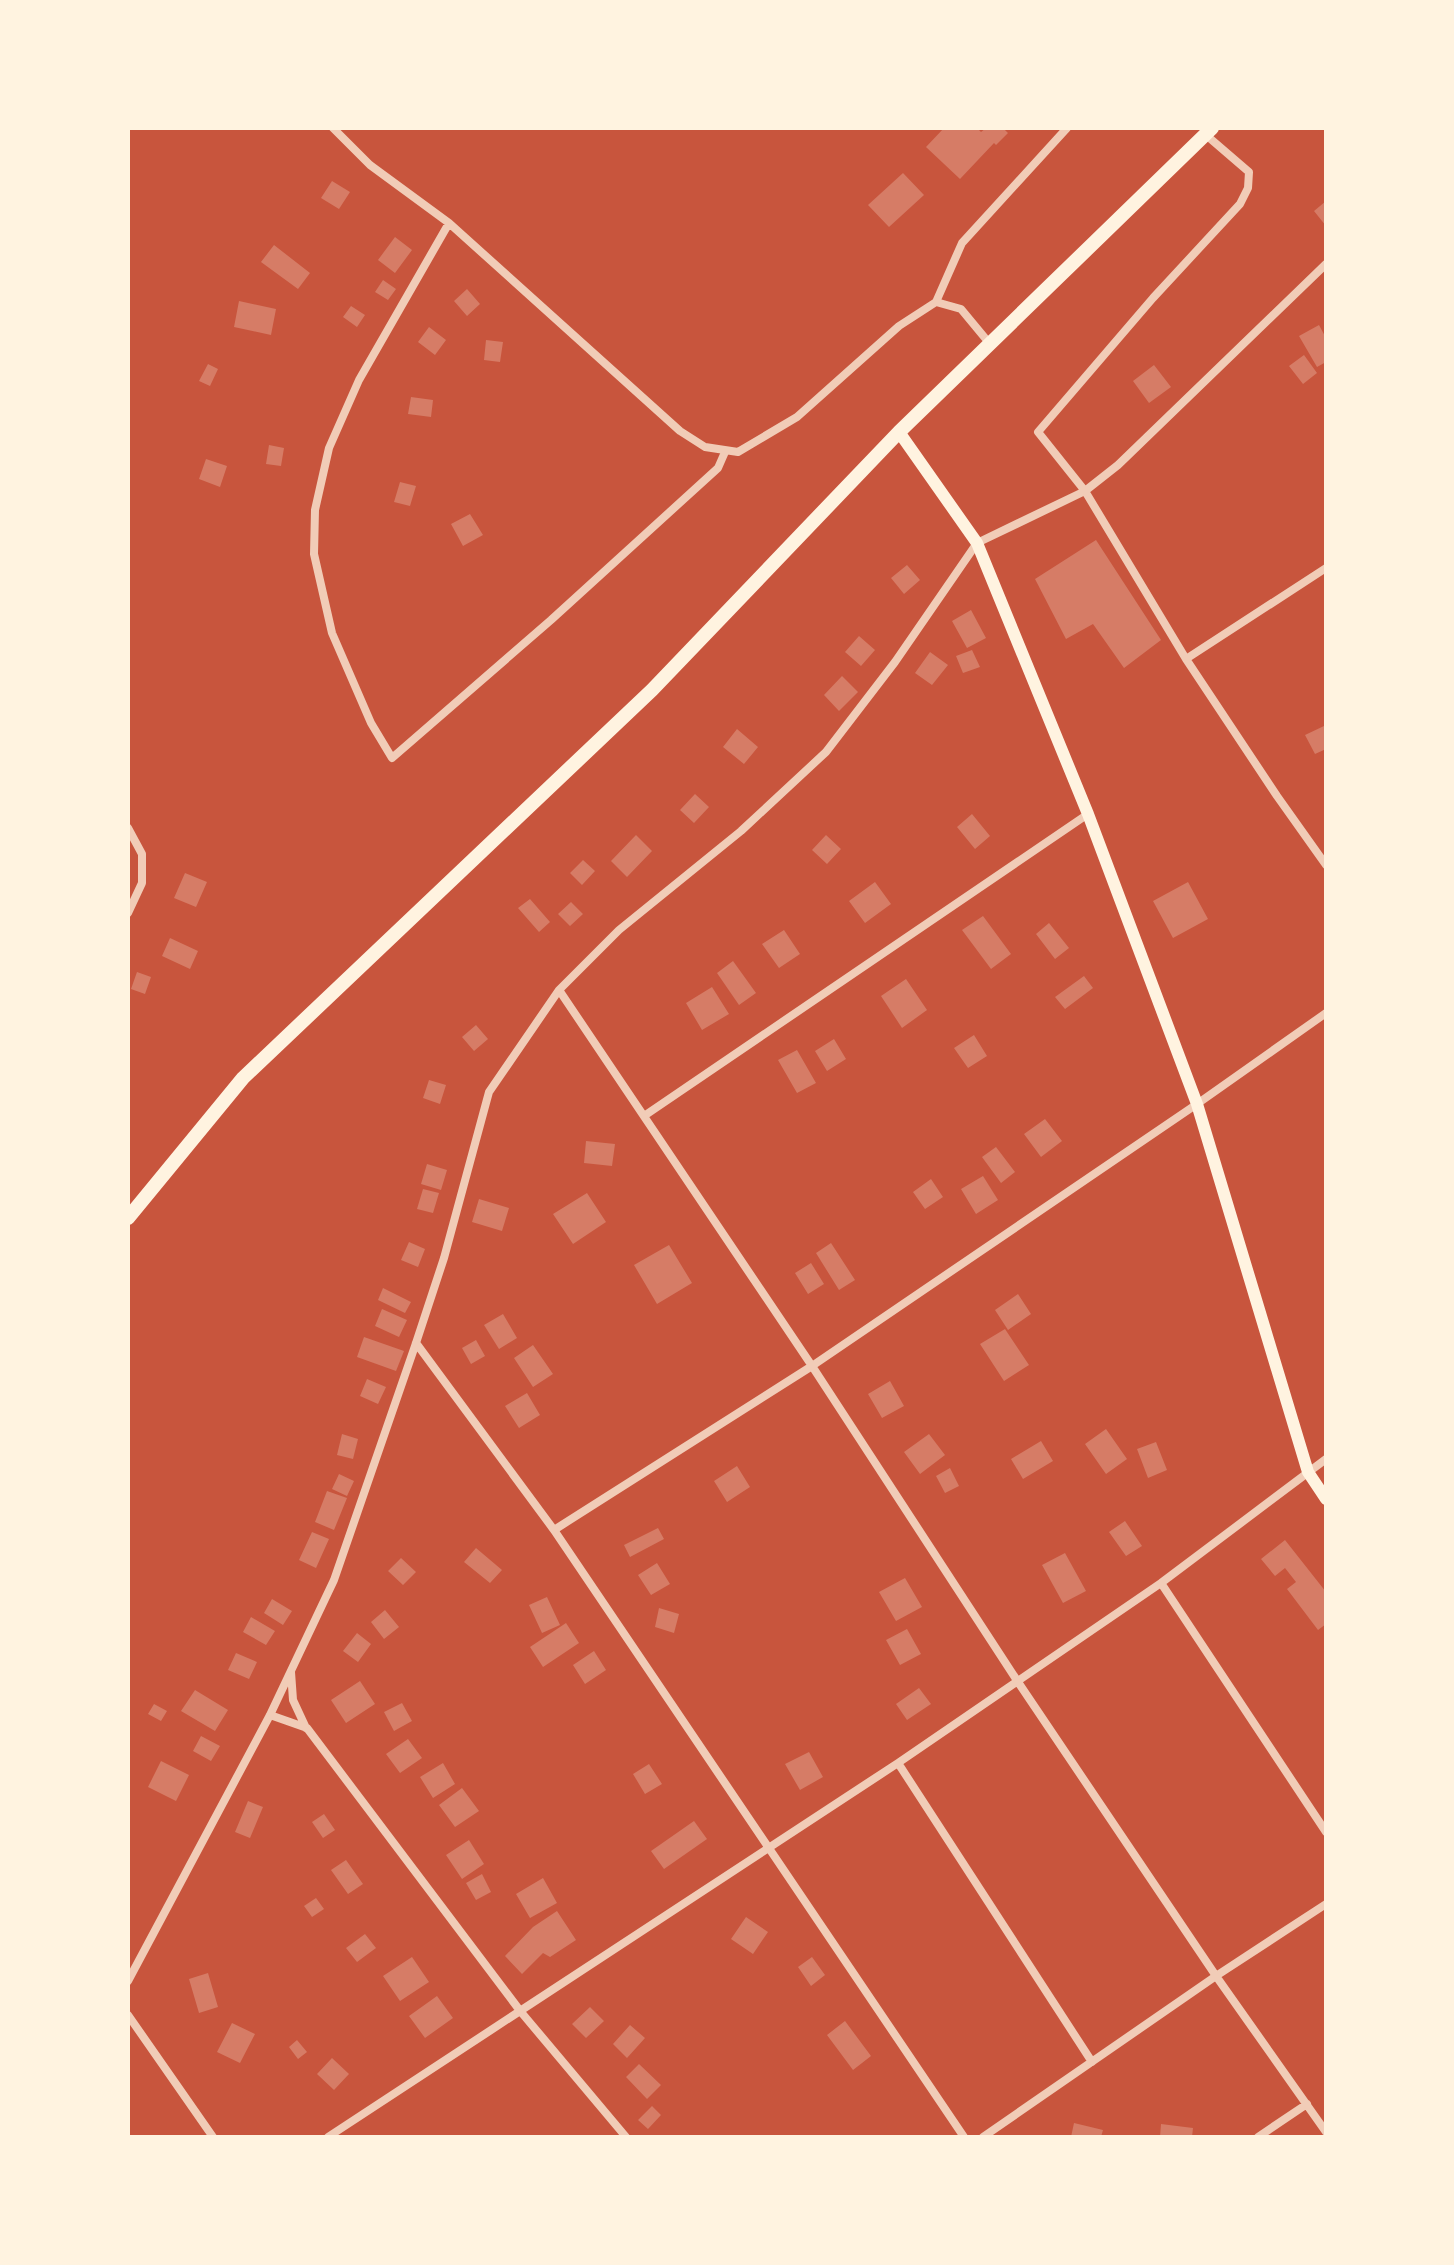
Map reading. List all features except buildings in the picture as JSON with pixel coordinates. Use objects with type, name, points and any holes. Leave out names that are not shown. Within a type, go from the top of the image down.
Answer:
[{"type":"highway","points":[[128,1218],[243,1078],[652,690],[899,432],[1209,131]]},
{"type":"main road","points":[[899,432],[977,543],[1088,814],[1197,1104],[1308,1472],[1326,1499]]},
{"type":"street","points":[[333,128],[370,165],[449,223],[680,431],[705,447],[725,452],[738,452],[797,417],[899,326],[936,302],[962,243],[1067,128]]},
{"type":"street","points":[[1209,131],[1249,172],[1248,188],[1240,204],[1153,298],[1038,432],[1085,491],[1186,659],[1326,865]]},
{"type":"street","points":[[449,223],[359,380],[329,448],[315,510],[314,554],[332,633],[371,723],[392,758],[551,620],[718,468],[725,452]]},
{"type":"street","points":[[128,1981],[270,1715],[334,1580],[444,1258],[489,1092],[559,990],[619,930],[741,831],[826,752],[895,662],[977,543],[1085,491],[1118,465],[1326,264]]},
{"type":"street","points":[[936,302],[961,309],[990,344]]},
{"type":"street","points":[[1186,659],[1326,568]]},
{"type":"street","points":[[644,1116],[1088,814]]},
{"type":"street","points":[[128,828],[142,854],[142,883],[128,913]]},
{"type":"street","points":[[559,990],[812,1366],[1018,1682],[1216,1976],[1326,2132]]},
{"type":"street","points":[[554,1530],[812,1366],[1326,1013]]},
{"type":"street","points":[[416,1343],[554,1530],[964,2137]]},
{"type":"street","points":[[328,2137],[770,1849],[1018,1682],[1161,1583],[1326,1459]]},
{"type":"street","points":[[1161,1583],[1326,1832]]},
{"type":"street","points":[[290,1672],[293,1700],[307,1728],[521,2012],[626,2137]]},
{"type":"street","points":[[270,1715],[307,1728]]},
{"type":"street","points":[[898,1763],[1092,2062]]},
{"type":"street","points":[[983,2137],[1326,1904]]},
{"type":"street","points":[[128,2015],[213,2137]]},
{"type":"street","points":[[1258,2137],[1307,2104]]}]
